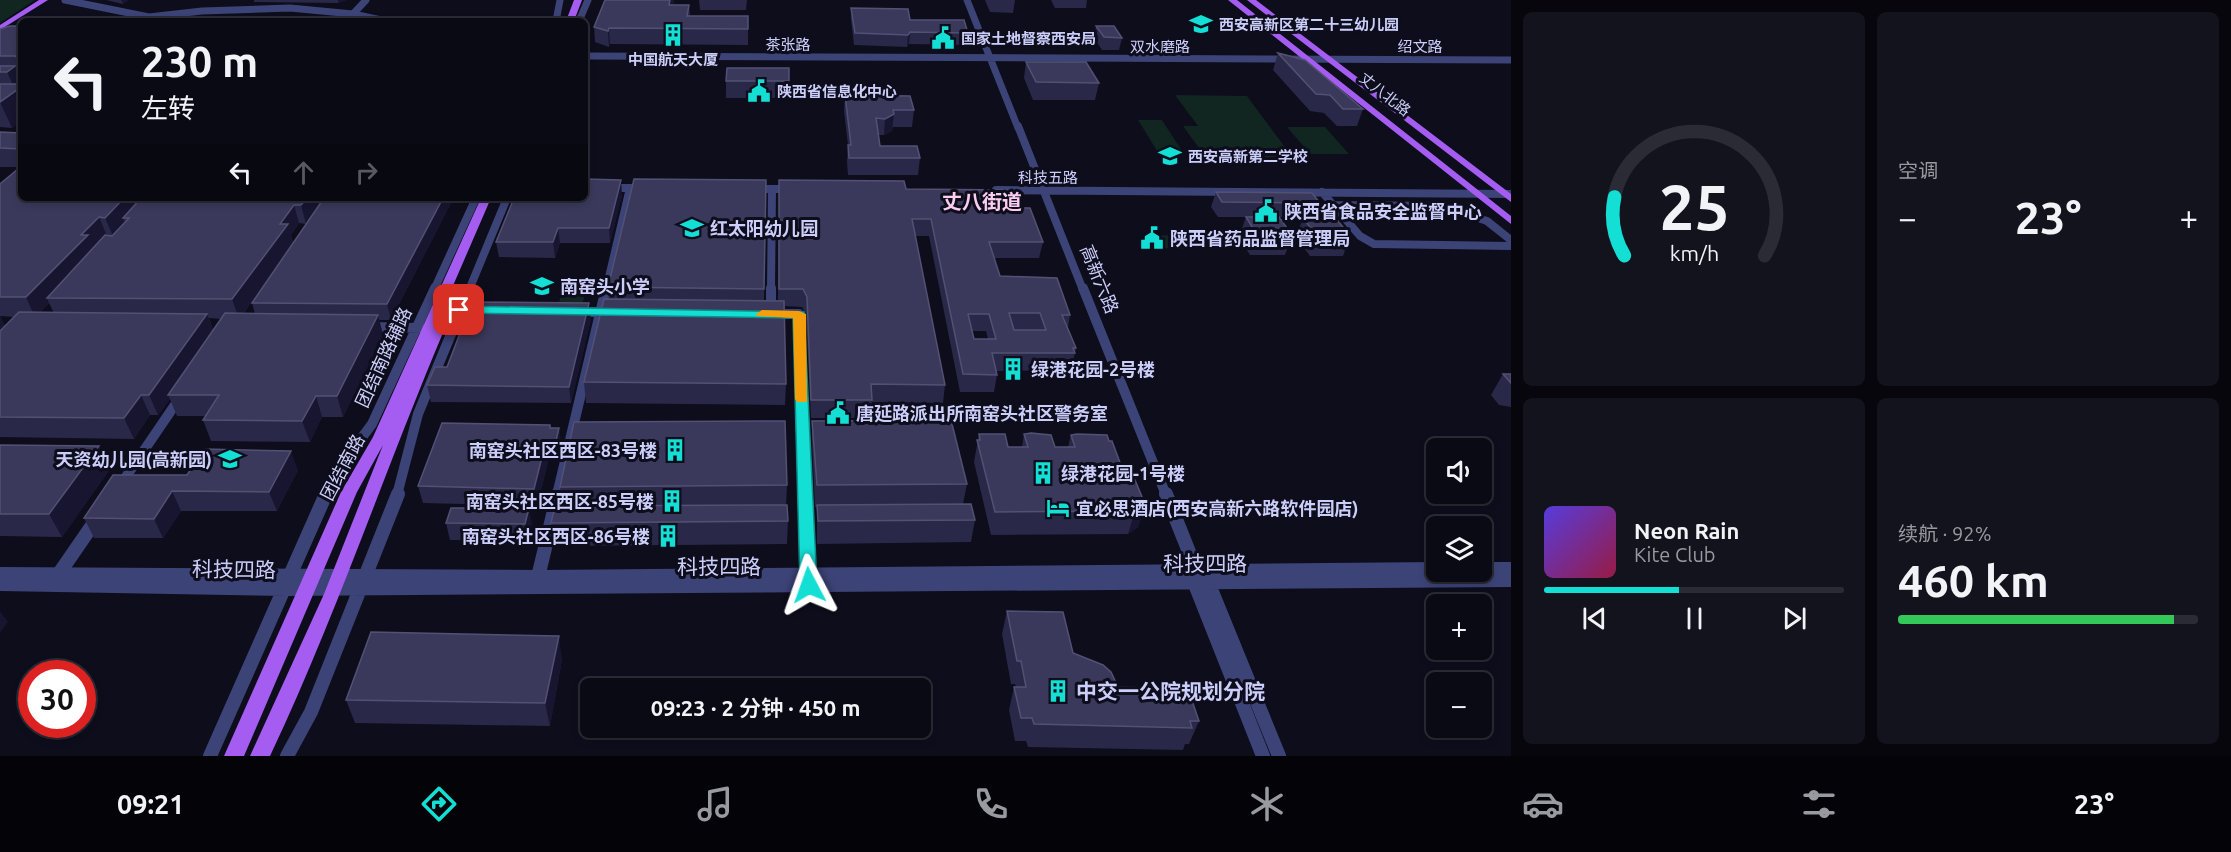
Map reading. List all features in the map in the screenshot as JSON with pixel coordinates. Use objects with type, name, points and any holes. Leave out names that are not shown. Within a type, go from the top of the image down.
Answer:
[{"type":"main road","points":[[563,18],[570,0]]},
{"type":"main road","points":[[571,18],[578,0]]},
{"type":"main road","points":[[1232,0],[1313,60]]},
{"type":"main road","points":[[1239,0],[1481,194],[1511,221]]},
{"type":"main road","name":"丈八北路","points":[[1251,0],[1509,194]]},
{"type":"main road","points":[[1259,0],[1332,59]]},
{"type":"main road","points":[[0,29],[42,1]]},
{"type":"main road","points":[[1481,194],[1511,213]]},
{"type":"main road","name":"团结南路","points":[[234,756],[349,492],[380,437],[422,328],[485,201]]},
{"type":"main road","name":"团结南路","points":[[260,756],[378,482],[396,427],[453,310],[494,201]]},
{"type":"street","points":[[65,0],[142,18]]},
{"type":"street","points":[[353,14],[366,0]]},
{"type":"street","points":[[557,18],[560,0]]},
{"type":"street","points":[[580,18],[588,0]]},
{"type":"street","name":"高新六路","points":[[967,0],[1200,579],[1280,756]]},
{"type":"street","points":[[153,18],[202,11],[290,8],[372,18]]},
{"type":"street","points":[[0,29],[10,31]]},
{"type":"street","name":"茶张路","points":[[588,56],[991,58]]},
{"type":"street","name":"双水磨路","points":[[991,58],[1332,59]]},
{"type":"street","name":"绍文路","points":[[1332,59],[1511,60]]},
{"type":"street","points":[[0,77],[18,78]]},
{"type":"street","points":[[588,188],[653,188]]},
{"type":"street","points":[[538,577],[630,188]]},
{"type":"street","points":[[748,189],[807,189]]},
{"type":"street","points":[[771,189],[765,314],[799,314],[808,580]]},
{"type":"street","name":"科技五路","points":[[983,190],[1509,194]]},
{"type":"street","points":[[1322,192],[1360,236],[1374,244],[1511,246]]},
{"type":"street","name":"团结南路辅路","points":[[210,756],[334,476],[372,424],[422,328],[475,201]]},
{"type":"street","points":[[287,756],[310,712],[402,483],[418,414],[453,310],[506,201]]},
{"type":"street","points":[[1334,205],[1443,206],[1488,221],[1511,240]]},
{"type":"street","points":[[453,310],[494,310]]},
{"type":"street","points":[[565,312],[623,312]]},
{"type":"street","points":[[358,327],[422,328]]},
{"type":"street","points":[[58,575],[189,384]]},
{"type":"street","name":"科技四路","points":[[1200,579],[1426,569]]},
{"type":"street","points":[[1492,569],[1511,569]]},
{"type":"street","name":"科技四路","points":[[0,574],[288,583]]},
{"type":"street","name":"科技四路","points":[[363,583],[538,577],[808,580]]},
{"type":"street","name":"高新六路","points":[[1200,579],[1263,756]]},
{"type":"street","name":"科技四路","points":[[0,585],[808,580],[1511,580]]},
{"type":"green space","points":[[0,0],[35,0],[0,23]]},
{"type":"green space","points":[[1175,95],[1247,96],[1293,158],[1204,155],[1183,126],[1198,126]]},
{"type":"green space","points":[[1138,120],[1162,120],[1184,154],[1159,154]]},
{"type":"green space","points":[[1287,127],[1325,127],[1349,154],[1310,154]]},
{"type":"green space","points":[[1149,235],[1197,236],[1204,249],[1156,248]]},
{"type":"green space","points":[[566,280],[589,281],[582,305],[558,305]]},
{"type":"building","points":[[605,0],[670,0],[669,5],[689,5],[687,16],[748,16],[748,29],[609,28],[608,31],[594,27]]},
{"type":"building","points":[[851,8],[908,9],[910,20],[964,20],[968,33],[910,32],[908,35],[855,33]]},
{"type":"building","points":[[18,26],[18,58],[15,56],[0,56],[0,29]]},
{"type":"building","points":[[1096,26],[1114,26],[1122,38],[1104,37]]},
{"type":"building","points":[[1278,53],[1305,60],[1363,109],[1343,109],[1330,95],[1316,94]]},
{"type":"building","points":[[1026,62],[1086,62],[1099,83],[1036,82]]},
{"type":"building","points":[[0,66],[15,66],[7,72],[0,72]]},
{"type":"building","points":[[727,68],[789,68],[789,81],[726,81]]},
{"type":"building","points":[[0,84],[18,84],[18,89],[0,102]]},
{"type":"building","points":[[845,95],[910,96],[914,110],[893,110],[894,114],[885,119],[876,118],[880,146],[917,146],[920,158],[849,158],[848,145],[851,145]]},
{"type":"building","points":[[0,132],[18,133],[18,149],[0,148]]},
{"type":"building","points":[[18,169],[18,201],[121,201],[105,218],[99,217],[81,235],[88,235],[26,297],[0,297],[0,184]]},
{"type":"building","points":[[588,179],[621,180],[609,228],[558,228],[553,242],[496,242],[513,201],[588,201]]},
{"type":"building","points":[[634,179],[766,180],[764,289],[608,287]]},
{"type":"building","points":[[779,180],[904,181],[906,189],[1010,190],[1017,208],[1030,208],[1043,242],[989,242],[1000,276],[1057,278],[1070,315],[1062,315],[1076,348],[1073,348],[1075,353],[992,353],[997,375],[963,374],[931,219],[912,219],[945,385],[871,384],[872,400],[811,400],[807,297],[803,289],[779,289]],"holes":[[[1009,313],[1040,313],[1046,330],[1014,330]],[[968,314],[989,314],[996,339],[974,339]]]},
{"type":"building","points":[[1216,192],[1312,193],[1320,203],[1222,202]]},
{"type":"building","points":[[138,201],[304,201],[301,205],[294,205],[280,224],[288,224],[232,299],[47,298],[105,235],[112,236],[129,218],[123,218]]},
{"type":"building","points":[[322,201],[441,201],[387,304],[252,303]]},
{"type":"building","points":[[1246,217],[1279,217],[1292,235],[1257,235]]},
{"type":"building","points":[[1335,217],[1350,236],[1317,236],[1303,218]]},
{"type":"building","points":[[604,299],[784,301],[786,384],[584,382]]},
{"type":"building","points":[[472,302],[589,303],[569,387],[427,385],[435,367],[447,367]]},
{"type":"building","points":[[19,312],[207,314],[149,395],[141,395],[124,418],[0,417],[0,331]]},
{"type":"building","points":[[225,313],[378,315],[337,396],[316,396],[302,421],[203,420],[219,395],[168,395]]},
{"type":"building","points":[[1503,374],[1511,374],[1511,383]]},
{"type":"building","points":[[951,420],[967,484],[817,485],[812,421]]},
{"type":"building","points":[[785,421],[787,485],[560,487],[574,422]]},
{"type":"building","points":[[442,423],[550,425],[550,428],[559,428],[556,441],[546,441],[534,489],[418,486]]},
{"type":"building","points":[[979,434],[1005,434],[1008,447],[1028,447],[1024,434],[1051,435],[1055,447],[1075,447],[1071,435],[1107,435],[1109,441],[1112,441],[1122,468],[1130,468],[1145,504],[1135,511],[995,512],[977,440],[980,440]]},
{"type":"building","points":[[0,445],[99,446],[49,514],[0,514]]},
{"type":"building","points":[[204,449],[291,451],[269,492],[172,491],[154,519],[84,518],[113,475],[187,475]]},
{"type":"building","points":[[971,504],[975,520],[818,521],[817,505]]},
{"type":"building","points":[[787,505],[788,521],[551,523],[555,506]]},
{"type":"building","points":[[451,508],[529,508],[525,524],[446,523]]},
{"type":"building","points":[[1007,611],[1063,612],[1073,653],[1103,665],[1111,672],[1118,687],[1188,689],[1199,721],[1190,721],[1192,728],[1034,724],[1032,718],[1021,718],[1014,687],[1026,687],[1021,661],[1017,661]]},
{"type":"building","points":[[371,632],[559,636],[545,703],[346,700]]},
{"type":"slow traffic","points":[[762,314],[799,314],[802,399]]},
{"type":"place","name":"西安高新区第二十三幼儿园","points":[[1201,24]]},
{"type":"place","name":"中国航天大厦","points":[[673,35]]},
{"type":"place","name":"国家土地督察西安局","points":[[943,38]]},
{"type":"place","name":"陕西省信息化中心","points":[[759,91]]},
{"type":"place","name":"西安高新第二学校","points":[[1170,156]]},
{"type":"place","name":"陕西省食品安全监督中心","points":[[1266,211]]},
{"type":"place","name":"红太阳幼儿园","points":[[692,228]]},
{"type":"place","name":"陕西省药品监督管理局","points":[[1152,238]]},
{"type":"place","name":"南窑头小学","points":[[542,286]]},
{"type":"place","name":"绿港花园-2号楼","points":[[1013,369]]},
{"type":"place","name":"唐延路派出所南窑头社区警务室","points":[[838,413]]},
{"type":"place","name":"南窑头社区西区-83号楼","points":[[675,450]]},
{"type":"place","name":"天资幼儿园(高新园)","points":[[230,459]]},
{"type":"place","name":"绿港花园-1号楼","points":[[1043,473]]},
{"type":"place","name":"南窑头社区西区-85号楼","points":[[672,501]]},
{"type":"place","name":"宜必思酒店(西安高新六路软件园店)","points":[[1058,508]]},
{"type":"place","name":"南窑头社区西区-86号楼","points":[[668,536]]},
{"type":"place","name":"中交一公院规划分院","points":[[1058,691]]},
{"type":"district","name":"丈八街道","points":[[982,201]]},
{"type":"route","points":[[459,310],[799,314],[805,536],[809,585]]}]
